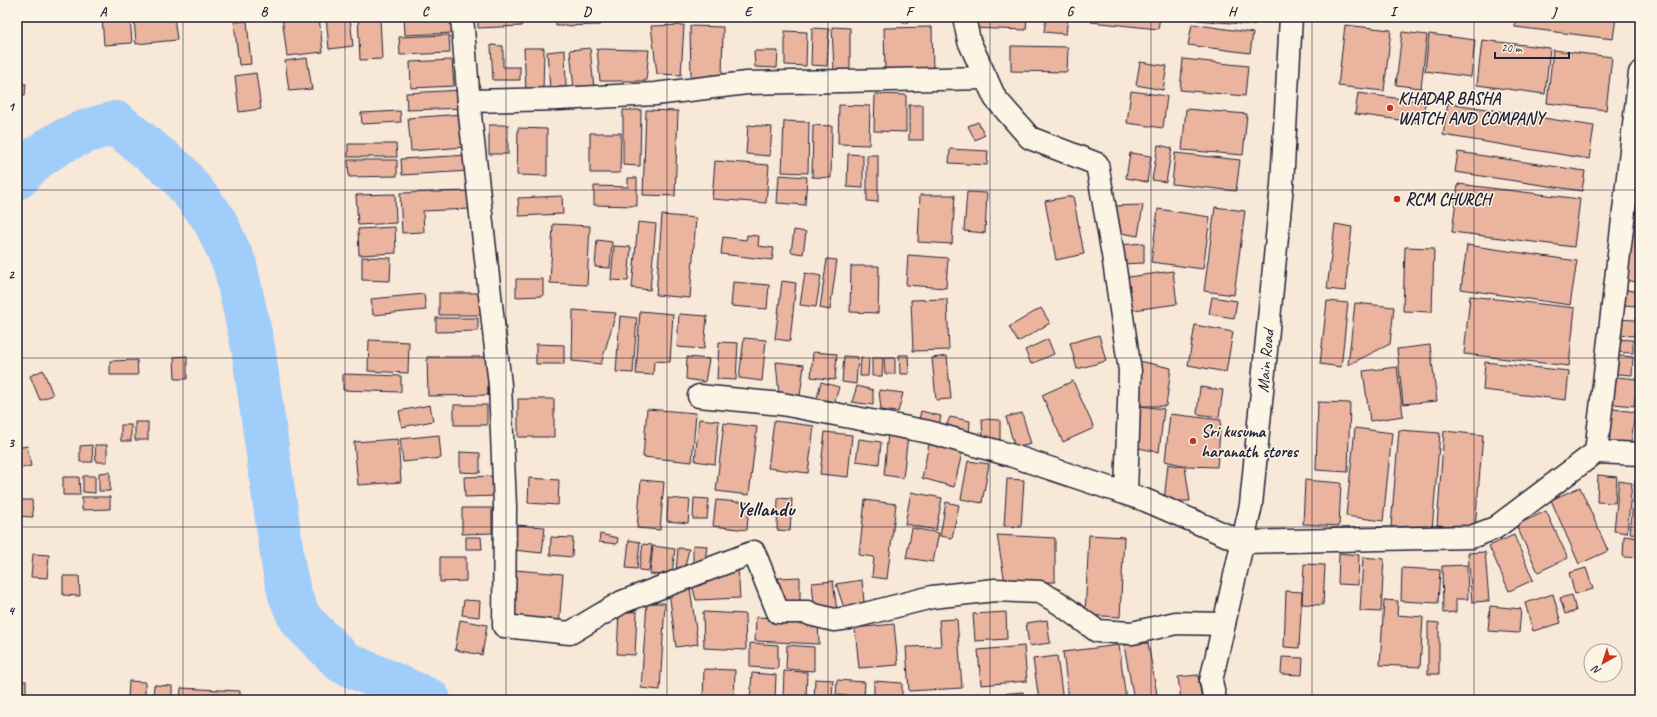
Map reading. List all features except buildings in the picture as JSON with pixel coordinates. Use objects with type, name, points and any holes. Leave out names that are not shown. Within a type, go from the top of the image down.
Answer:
[{"type":"main road","points":[[462,17],[469,100],[500,385],[505,507],[504,626],[570,632],[622,602],[754,552],[778,612],[808,612],[810,614],[834,620],[884,611],[932,597],[995,590],[1040,592],[1059,603],[1097,631],[1132,633],[1176,623],[1224,624]]},
{"type":"main road","points":[[964,17],[969,41],[996,98],[1030,138],[1097,164],[1113,255],[1130,371],[1126,493]]},
{"type":"main road","name":"Main Road","points":[[1214,700],[1211,680],[1251,505],[1282,185],[1291,17]]},
{"type":"main road","points":[[1596,452],[1640,73]]},
{"type":"main road","points":[[469,100],[558,99],[655,94],[747,82],[986,78]]},
{"type":"main road","points":[[699,396],[782,404],[929,432],[1010,455],[1126,493],[1242,542],[1471,536],[1495,528],[1596,452],[1640,454]]},
{"type":"waterway","points":[[17,178],[38,157],[62,142],[87,131],[116,123],[178,173],[214,219],[235,265],[253,347],[284,569],[290,595],[300,619],[343,662],[429,700]]},
{"type":"place","name":"KHADAR BASHA WATCH AND COMPANY","points":[[1390,108]]},
{"type":"place","name":"RCM CHURCH","points":[[1397,199]]},
{"type":"place","name":"Sri kusuma haranath stores","points":[[1193,441]]},
{"type":"district","name":"Yellandu","points":[[765,509]]}]
